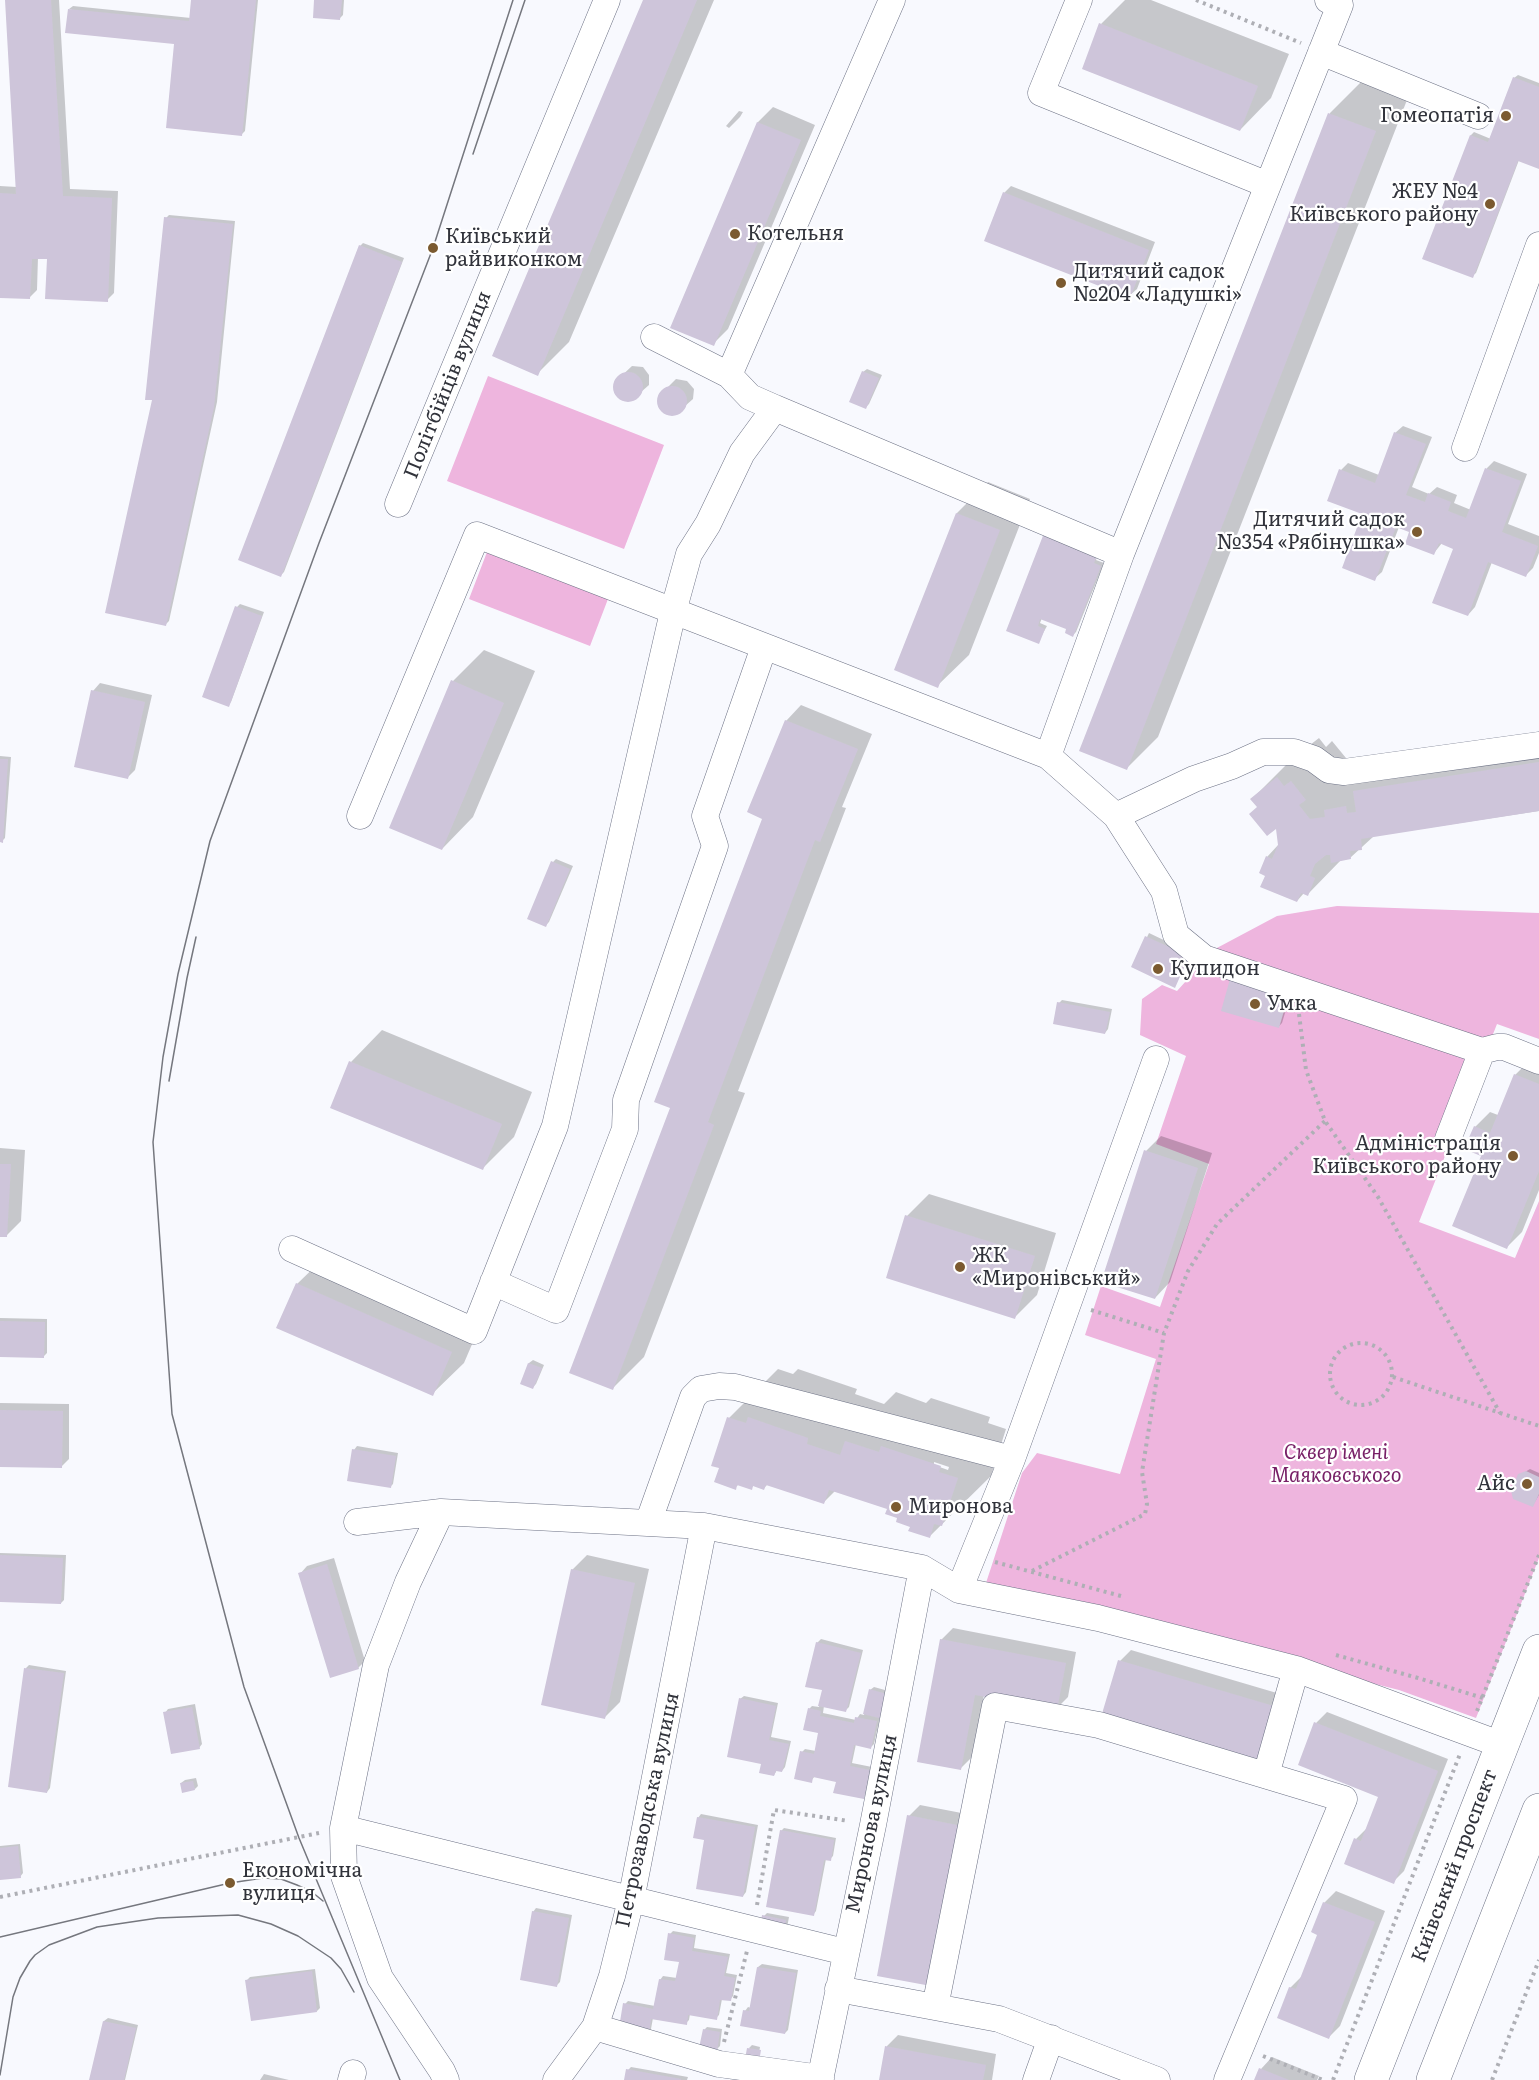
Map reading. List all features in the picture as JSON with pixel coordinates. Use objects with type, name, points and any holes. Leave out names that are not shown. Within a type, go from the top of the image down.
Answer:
[{"type":"main road","name":"Київський проспект","points":[[1371,2080],[1539,1651]]},
{"type":"main road","points":[[1433,2080],[1539,1810]]},
{"type":"street","name":"Політбійців вулиця","points":[[398,504],[607,0]]},
{"type":"street","points":[[729,375],[892,0]]},
{"type":"street","points":[[1079,0],[1041,93],[1269,185]]},
{"type":"street","points":[[1048,756],[1121,554],[1340,5],[1328,0]]},
{"type":"street","points":[[1322,52],[1478,116]]},
{"type":"street","points":[[1464,448],[1534,271],[1539,245]]},
{"type":"street","points":[[654,337],[729,375],[750,397],[1121,554]]},
{"type":"street","points":[[292,1249],[474,1331],[555,1126],[673,612],[689,554],[708,524],[742,453],[775,408]]},
{"type":"street","points":[[360,816],[477,535],[1048,756],[1116,816],[1164,891],[1176,935],[1204,958],[1482,1051],[1504,1047],[1539,1061]]},
{"type":"street","points":[[493,1282],[556,1311],[625,1129],[626,1100],[716,846],[705,816],[764,647]]},
{"type":"street","points":[[1116,816],[1194,779],[1263,752],[1294,752],[1314,759],[1329,770],[1344,772],[1539,745]]},
{"type":"street","points":[[1448,1139],[1482,1051]]},
{"type":"street","points":[[959,1590],[1012,1459],[1156,1059]]},
{"type":"street","points":[[648,1523],[693,1397],[701,1389],[719,1386],[735,1387],[1012,1459]]},
{"type":"street","points":[[441,1512],[408,1582],[376,1665],[344,1828],[344,1876],[380,1978],[446,2080]]},
{"type":"street","points":[[357,1522],[441,1512],[704,1526],[922,1568],[959,1590],[1098,1618],[1296,1669],[1502,1745]]},
{"type":"street","name":"Петрозаводська вулиця","points":[[556,2080],[595,2027],[612,1976],[631,1900],[704,1526]]},
{"type":"street","name":"Миронова вулиця","points":[[820,2079],[873,1825],[922,1568]]},
{"type":"street","points":[[1266,1775],[1296,1669]]},
{"type":"street","points":[[935,2007],[994,1706],[1099,1725],[1344,1799],[1227,2080]]},
{"type":"street","points":[[344,1828],[846,1952]]},
{"type":"street","points":[[838,1989],[999,2019],[1156,2080]]},
{"type":"street","points":[[595,2027],[717,2072],[820,2079]]},
{"type":"street","points":[[1036,2080],[1051,2038]]},
{"type":"path","points":[[1196,0],[1322,52]]},
{"type":"path","points":[[1296,987],[1306,1070],[1325,1121],[1378,1197],[1500,1413]]},
{"type":"path","points":[[1032,1571],[1145,1514],[1147,1504],[1142,1472],[1164,1333],[1188,1271],[1217,1224],[1325,1121]]},
{"type":"path","points":[[1068,1303],[1164,1333]]},
{"type":"path","points":[[1355,1343],[1364,1343],[1374,1345],[1389,1358],[1393,1377],[1384,1396],[1365,1405],[1344,1400],[1331,1383],[1330,1372],[1338,1353],[1355,1343]]},
{"type":"path","points":[[1393,1377],[1539,1426]]},
{"type":"path","points":[[1332,2080],[1539,1556]]},
{"type":"path","points":[[717,2072],[753,1929],[774,1810],[873,1825]]},
{"type":"path","points":[[0,1897],[344,1828]]},
{"type":"path","points":[[1492,2080],[1539,1960]]},
{"type":"path","points":[[1240,2047],[1323,2080]]},
{"type":"green space","points":[[488,376],[664,445],[624,549],[447,481]]},
{"type":"green space","points":[[487,552],[608,599],[590,646],[469,599]]},
{"type":"green space","name":"Сквер імені Маяковського","points":[[1337,906],[1539,913],[1539,1039],[1497,1024],[1419,1222],[1515,1258],[1539,1201],[1539,1558],[1476,1718],[1399,1690],[985,1586],[1022,1473],[1037,1453],[1120,1474],[1156,1359],[1085,1335],[1101,1286],[1160,1307],[1209,1164],[1156,1144],[1186,1056],[1140,1035],[1142,999],[1162,985],[1177,991],[1215,949],[1277,916]]},
{"type":"building","points":[[5,0],[51,0],[63,196],[112,198],[108,302],[45,299],[47,259],[32,259],[30,299],[0,298],[0,193],[16,194]]},
{"type":"building","points":[[191,0],[256,0],[242,136],[166,128],[174,44],[65,33],[68,9],[189,21]]},
{"type":"building","points":[[314,0],[342,0],[340,20],[313,18]]},
{"type":"building","points":[[643,0],[697,0],[538,376],[492,356]]},
{"type":"building","points":[[1099,23],[1258,86],[1240,131],[1082,69]]},
{"type":"building","points":[[1513,77],[1539,87],[1539,169],[1518,161],[1473,278],[1422,259],[1470,135],[1488,142]]},
{"type":"building","points":[[1328,113],[1376,131],[1127,770],[1079,751]]},
{"type":"building","name":"Котельня","points":[[757,122],[801,140],[714,346],[670,328]]},
{"type":"building","points":[[1003,192],[1149,250],[1130,298],[984,241]]},
{"type":"building","points":[[164,217],[233,224],[214,407],[166,626],[105,613],[152,400],[145,400]]},
{"type":"building","points":[[359,245],[402,262],[281,577],[238,560]]},
{"type":"building","points":[[862,371],[879,378],[866,409],[849,402]]},
{"type":"building","points":[[628,372],[638,377],[643,387],[638,397],[628,402],[618,397],[613,387],[618,377]]},
{"type":"building","points":[[672,386],[682,391],[687,401],[682,411],[672,416],[662,411],[657,401],[662,391]]},
{"type":"building","points":[[1394,432],[1426,444],[1406,495],[1425,502],[1428,493],[1451,502],[1448,511],[1466,518],[1485,468],[1521,481],[1502,532],[1538,546],[1526,577],[1488,562],[1468,616],[1432,603],[1453,549],[1439,543],[1434,555],[1405,544],[1409,532],[1396,527],[1375,581],[1342,568],[1362,514],[1327,501],[1339,469],[1375,483]]},
{"type":"building","points":[[956,513],[1000,530],[938,688],[894,670]]},
{"type":"building","points":[[1046,528],[1062,534],[1058,542],[1096,558],[1094,563],[1101,566],[1073,637],[1065,633],[1066,629],[1040,619],[1038,626],[1045,629],[1039,644],[1006,631]]},
{"type":"building","points":[[235,606],[262,616],[229,707],[202,697]]},
{"type":"building","points":[[451,680],[504,703],[442,850],[389,828]]},
{"type":"building","points":[[91,690],[145,702],[128,779],[74,767]]},
{"type":"building","points":[[785,720],[858,749],[820,842],[815,840],[708,1122],[714,1125],[613,1390],[569,1373],[670,1108],[654,1102],[762,819],[747,812]]},
{"type":"building","points":[[0,759],[8,759],[3,843],[0,842]]},
{"type":"building","points":[[1539,762],[1539,811],[1361,839],[1362,850],[1350,851],[1351,859],[1331,863],[1330,855],[1326,855],[1315,864],[1310,876],[1315,878],[1308,896],[1301,893],[1297,902],[1260,887],[1265,876],[1259,873],[1266,856],[1272,859],[1278,845],[1276,829],[1267,836],[1249,814],[1257,807],[1250,799],[1277,777],[1284,786],[1291,781],[1306,800],[1299,805],[1310,819],[1325,817],[1324,810],[1346,806],[1347,813],[1356,812],[1353,791]]},
{"type":"building","points":[[551,861],[570,869],[546,927],[527,919]]},
{"type":"building","points":[[1145,936],[1189,956],[1175,988],[1131,967]]},
{"type":"building","name":"Умка","points":[[1230,979],[1288,997],[1279,1028],[1221,1011]]},
{"type":"building","points":[[1057,1002],[1110,1012],[1105,1034],[1053,1024]]},
{"type":"building","points":[[349,1061],[502,1124],[483,1170],[330,1108]]},
{"type":"building","points":[[1514,1074],[1539,1084],[1539,1171],[1507,1249],[1452,1226],[1481,1156],[1464,1149],[1474,1126],[1490,1133]]},
{"type":"building","points":[[1144,1150],[1198,1168],[1155,1299],[1101,1282]]},
{"type":"building","points":[[0,1164],[11,1164],[7,1237],[0,1237]]},
{"type":"building","name":"ЖК «Миронівський»","points":[[905,1215],[1035,1256],[1015,1319],[886,1278]]},
{"type":"building","points":[[296,1283],[452,1352],[433,1396],[276,1328]]},
{"type":"building","points":[[0,1321],[45,1322],[44,1358],[0,1357]]},
{"type":"building","points":[[528,1363],[542,1368],[533,1389],[520,1384]]},
{"type":"building","points":[[0,1410],[63,1411],[62,1468],[0,1467]]},
{"type":"building","points":[[727,1417],[746,1423],[748,1417],[808,1438],[807,1444],[840,1455],[845,1441],[879,1452],[881,1446],[941,1466],[939,1472],[958,1478],[942,1526],[934,1524],[930,1538],[908,1531],[910,1527],[896,1522],[897,1518],[885,1514],[887,1509],[829,1490],[824,1504],[766,1485],[764,1490],[753,1486],[752,1490],[737,1485],[736,1490],[714,1482],[719,1468],[711,1466]]},
{"type":"building","points":[[352,1449],[396,1456],[391,1488],[347,1481]]},
{"type":"building","name":"Айс","points":[[1526,1471],[1539,1477],[1539,1494],[1533,1507],[1513,1499],[1511,1491],[1518,1474]]},
{"type":"building","points":[[0,1555],[63,1558],[61,1604],[0,1602]]},
{"type":"building","points":[[327,1564],[359,1669],[330,1678],[298,1573]]},
{"type":"building","points":[[571,1569],[635,1583],[605,1719],[541,1705]]},
{"type":"building","points":[[940,1639],[1066,1663],[1057,1710],[975,1695],[961,1770],[917,1762]]},
{"type":"building","points":[[816,1642],[861,1653],[846,1712],[818,1706],[822,1690],[805,1687]]},
{"type":"building","points":[[1118,1660],[1277,1707],[1260,1763],[1101,1717]]},
{"type":"building","points":[[24,1668],[64,1673],[47,1793],[8,1787]]},
{"type":"building","points":[[869,1689],[894,1696],[887,1720],[863,1714]]},
{"type":"building","points":[[739,1698],[776,1706],[769,1740],[789,1744],[782,1772],[776,1771],[774,1776],[759,1773],[761,1764],[727,1757]]},
{"type":"building","points":[[192,1707],[200,1749],[171,1754],[163,1712]]},
{"type":"building","points":[[808,1708],[821,1711],[820,1716],[854,1723],[855,1717],[877,1721],[871,1749],[854,1745],[850,1766],[870,1770],[864,1799],[833,1793],[836,1782],[813,1777],[812,1783],[794,1779],[800,1751],[814,1754],[818,1733],[803,1730]]},
{"type":"building","points":[[1314,1722],[1438,1771],[1394,1884],[1344,1864],[1354,1838],[1361,1841],[1378,1797],[1298,1765]]},
{"type":"building","points":[[193,1781],[195,1790],[182,1793],[180,1783]]},
{"type":"building","points":[[907,1815],[962,1826],[931,1986],[877,1976]]},
{"type":"building","points":[[697,1817],[755,1827],[743,1897],[696,1889],[704,1840],[693,1838]]},
{"type":"building","points":[[780,1830],[834,1840],[831,1861],[824,1860],[814,1916],[766,1907]]},
{"type":"building","points":[[18,1846],[21,1878],[0,1880],[0,1848]]},
{"type":"building","points":[[1323,1902],[1375,1922],[1329,2039],[1277,2018],[1289,1987],[1296,1989],[1317,1935],[1311,1932]]},
{"type":"building","points":[[532,1911],[569,1918],[557,1987],[520,1980]]},
{"type":"building","points":[[762,1915],[786,1920],[784,1932],[760,1928]]},
{"type":"building","points":[[668,1933],[694,1938],[692,1951],[728,1957],[724,1976],[735,1978],[731,2001],[720,2000],[717,2020],[688,2015],[687,2025],[651,2019],[649,2033],[619,2028],[623,2003],[653,2009],[659,1979],[675,1981],[679,1962],[664,1960]]},
{"type":"building","points":[[757,1967],[796,1973],[785,2034],[740,2026],[743,2010],[749,2011]]},
{"type":"building","points":[[312,1971],[317,2012],[251,2021],[245,1980]]},
{"type":"building","points":[[103,2021],[136,2028],[124,2080],[89,2080]]},
{"type":"building","points":[[703,2029],[720,2032],[717,2051],[699,2048]]},
{"type":"building","points":[[885,2046],[986,2065],[983,2080],[879,2080]]},
{"type":"building","points":[[747,2048],[761,2050],[759,2062],[745,2059]]},
{"type":"building","points":[[1259,2068],[1289,2080],[1254,2080]]},
{"type":"building","points":[[626,2069],[681,2079],[681,2080],[624,2080]]},
{"type":"tram line","points":[[400,2080],[299,1838],[244,1687],[172,1414],[153,1142],[163,1057],[178,974],[210,841],[319,543],[433,248],[513,0]]},
{"type":"tram line","points":[[473,154],[525,0]]},
{"type":"tram line","points":[[169,1081],[196,937]]},
{"type":"tram line","points":[[0,1937],[230,1883],[263,1878],[281,1879],[297,1885],[312,1892],[323,1901]]},
{"type":"tram line","points":[[0,2075],[13,1997],[30,1961],[49,1945],[97,1927],[158,1918],[238,1915],[271,1924],[298,1936],[331,1958],[341,1969],[354,1992]]},
{"type":"place","name":"Гомеопатія","points":[[1506,116]]},
{"type":"place","name":"ЖЕУ №4 Київського району","points":[[1490,204]]},
{"type":"place","name":"Котельня","points":[[735,234]]},
{"type":"place","name":"Київський райвиконком","points":[[433,248]]},
{"type":"place","name":"Дитячий садок №204 «Ладушкі»","points":[[1061,283]]},
{"type":"place","name":"Дитячий садок №354 «Рябінушка»","points":[[1417,532]]},
{"type":"place","name":"Купидон","points":[[1158,969]]},
{"type":"place","name":"Умка","points":[[1255,1004]]},
{"type":"place","name":"Адміністрація Київського району","points":[[1513,1156]]},
{"type":"place","name":"ЖК «Миронівський»","points":[[960,1267]]},
{"type":"place","name":"Айс","points":[[1527,1484]]},
{"type":"place","name":"Миронова","points":[[896,1507]]},
{"type":"place","name":"Економічна вулиця","points":[[230,1883]]}]
